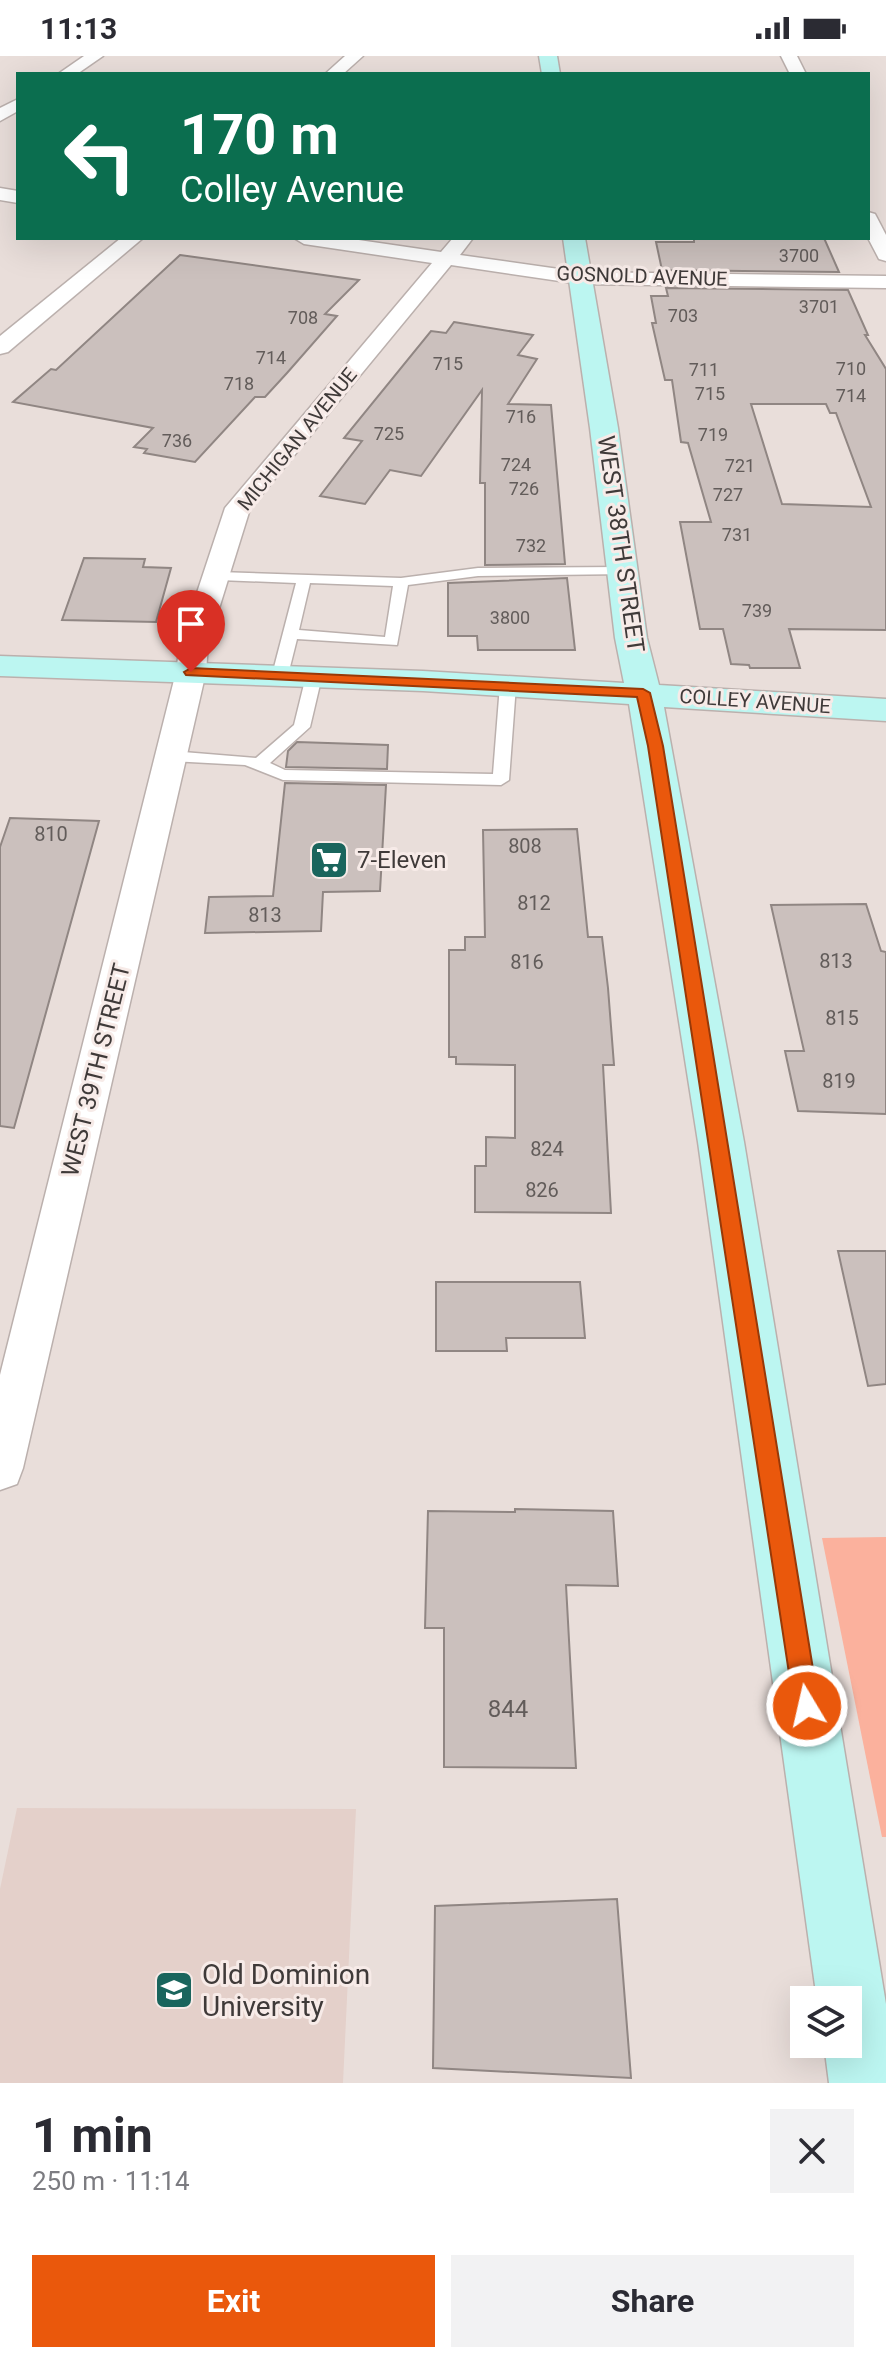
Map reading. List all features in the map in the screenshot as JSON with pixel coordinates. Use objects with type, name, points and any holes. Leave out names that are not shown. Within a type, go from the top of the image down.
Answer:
[{"type":"main road","name":"WEST 38TH STREET","points":[[574,240],[623,571],[643,693],[656,746],[721,1142],[864,2083]]},
{"type":"main road","name":"COLLEY AVENUE","points":[[0,666],[508,685],[886,710]]},
{"type":"street","points":[[69,72],[95,56]]},
{"type":"street","points":[[335,72],[355,56]]},
{"type":"street","points":[[870,222],[886,255]]},
{"type":"street","points":[[0,347],[131,240]]},
{"type":"street","name":"GOSNOLD AVENUE","points":[[318,240],[580,278],[886,282]]},
{"type":"street","name":"MICHIGAN AVENUE","points":[[191,672],[194,644],[219,576],[238,508],[461,240]]},
{"type":"street","name":"WEST 39TH STREET","points":[[0,1468],[191,672]]},
{"type":"lane","points":[[219,576],[401,582],[478,572],[623,571]]},
{"type":"lane","points":[[280,675],[304,580]]},
{"type":"lane","points":[[291,634],[392,642],[401,582]]},
{"type":"lane","points":[[258,765],[302,727],[314,676]]},
{"type":"lane","points":[[171,756],[247,760],[283,775],[501,780],[508,685]]},
{"type":"shaded area","points":[[886,1537],[886,1837],[882,1837],[822,1538]]},
{"type":"shaded area","name":"Old Dominion University","points":[[17,1808],[356,1809],[343,2083],[0,2083],[0,1889]]},
{"type":"building","points":[[825,240],[839,272],[662,270],[656,242]]},
{"type":"building","points":[[180,255],[359,280],[325,314],[337,316],[287,373],[265,397],[255,397],[195,462],[144,453],[147,449],[134,447],[153,428],[13,402],[51,369],[56,370]]},
{"type":"building","points":[[666,288],[848,290],[868,335],[865,335],[886,369],[886,630],[789,629],[800,668],[750,668],[749,665],[731,664],[723,629],[700,629],[680,522],[711,522],[688,443],[681,442],[672,380],[665,380],[652,323],[656,323],[651,296],[668,296]],"holes":[[[751,404],[826,404],[830,413],[836,413],[871,507],[782,504]]]},
{"type":"building","points":[[454,322],[533,335],[518,355],[537,359],[508,404],[551,405],[565,564],[485,565],[485,483],[480,483],[482,390],[421,476],[390,470],[365,504],[320,496],[362,441],[344,438],[431,331],[446,333]]},
{"type":"building","points":[[84,558],[145,559],[143,567],[171,568],[156,622],[62,620]]},
{"type":"building","points":[[567,578],[575,650],[478,650],[477,636],[448,636],[448,583]]},
{"type":"building","points":[[297,742],[388,745],[387,769],[286,767],[288,751]]},
{"type":"building","points":[[285,783],[386,785],[380,891],[323,892],[321,931],[205,933],[209,897],[273,896]]},
{"type":"building","points":[[10,818],[99,821],[14,1128],[0,1126],[0,847]]},
{"type":"building","points":[[577,829],[588,937],[602,937],[608,988],[614,1065],[603,1065],[611,1213],[475,1212],[475,1166],[486,1166],[486,1137],[515,1138],[515,1065],[456,1064],[456,1057],[449,1057],[449,950],[465,950],[465,937],[485,937],[483,830]]},
{"type":"building","points":[[866,904],[881,951],[886,952],[886,1114],[798,1111],[785,1051],[804,1051],[771,905]]},
{"type":"building","points":[[838,1251],[886,1251],[886,1384],[868,1386]]},
{"type":"building","points":[[436,1282],[580,1282],[585,1338],[506,1338],[507,1351],[436,1351]]},
{"type":"building","points":[[515,1509],[613,1511],[618,1586],[566,1585],[576,1768],[444,1767],[444,1628],[425,1628],[428,1511],[515,1512]]},
{"type":"building","points":[[617,1899],[631,2078],[433,2068],[435,1906]]},
{"type":"place","name":"7-Eleven","points":[[329,860]]},
{"type":"place","name":"Old Dominion University","points":[[174,1990]]},
{"type":"route","points":[[191,672],[643,693],[656,746],[721,1142],[807,1706]]}]
